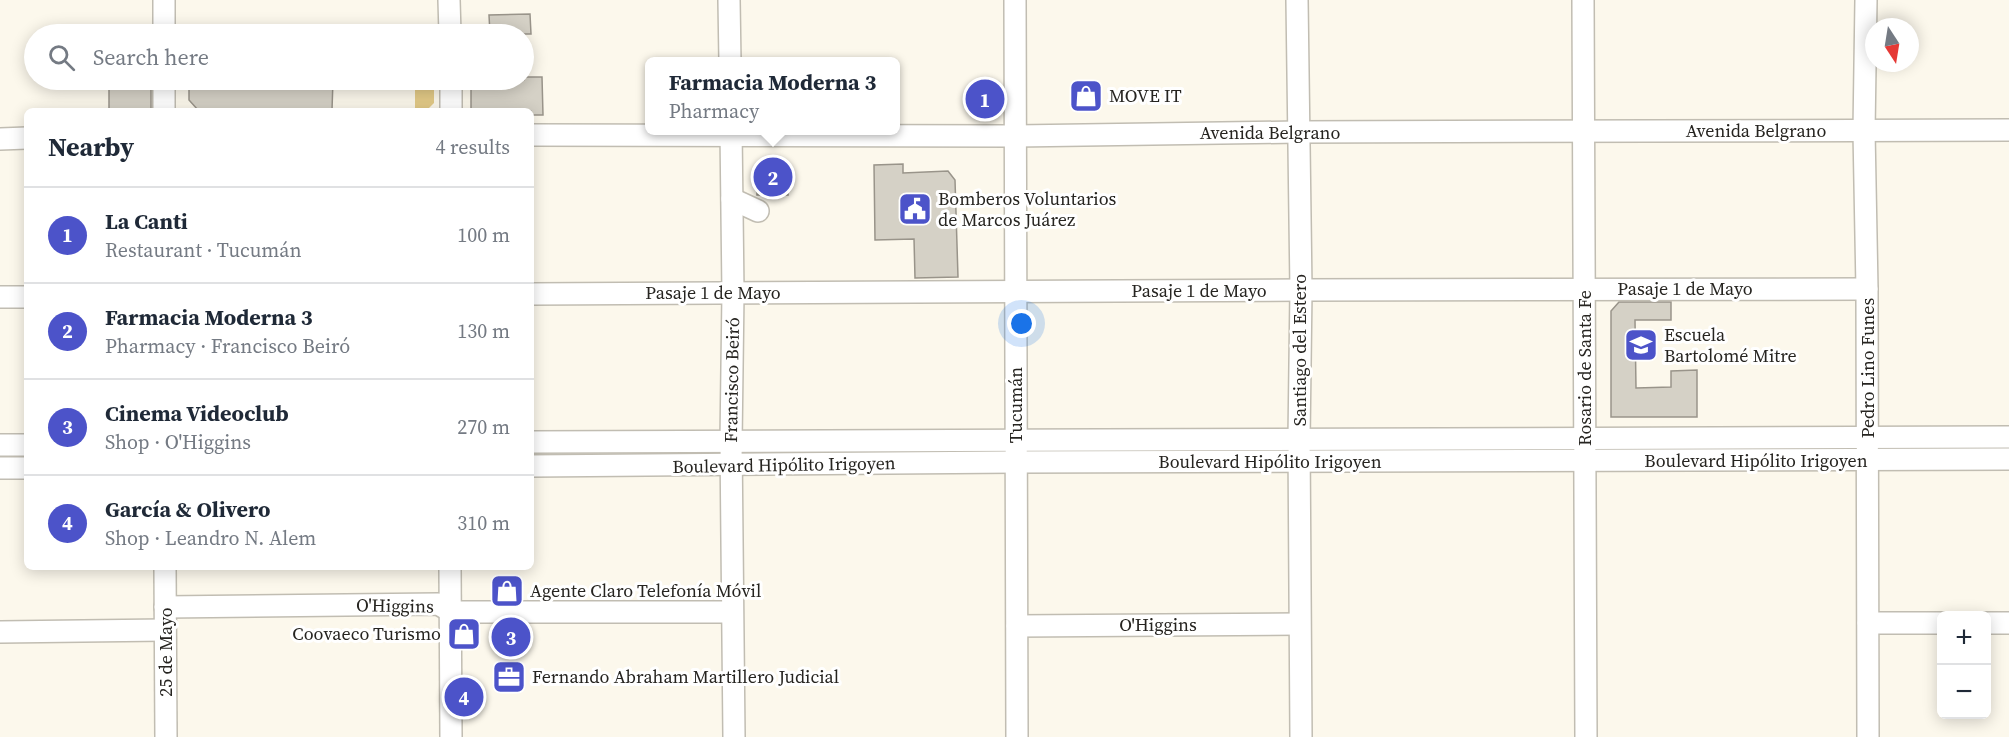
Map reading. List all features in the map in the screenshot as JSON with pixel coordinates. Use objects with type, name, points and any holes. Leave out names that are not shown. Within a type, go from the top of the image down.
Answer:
[{"type":"street","points":[[164,0],[164,24]]},
{"type":"street","points":[[449,0],[450,24]]},
{"type":"street","points":[[729,0],[730,57]]},
{"type":"street","name":"Tucumán","points":[[1015,0],[1017,737]]},
{"type":"street","name":"Santiago del Estero","points":[[1297,0],[1301,290],[1300,737]]},
{"type":"street","name":"Rosario de Santa Fe","points":[[1583,0],[1586,737]]},
{"type":"street","name":"Pedro Lino Funes","points":[[1866,0],[1864,130],[1868,437],[1868,737]]},
{"type":"street","points":[[164,90],[164,108]]},
{"type":"street","points":[[451,90],[451,108]]},
{"type":"street","name":"Avenida Belgrano","points":[[900,135],[2009,130]]},
{"type":"street","name":"Avenida Belgrano","points":[[534,135],[645,134]]},
{"type":"street","name":"Francisco Beiró","points":[[731,135],[734,737]]},
{"type":"street","points":[[0,139],[24,138]]},
{"type":"street","points":[[732,199],[758,212]]},
{"type":"street","name":"Pasaje 1 de Mayo","points":[[534,294],[1867,289]]},
{"type":"street","points":[[0,297],[24,297]]},
{"type":"street","name":"Boulevard Hipólito Irigoyen","points":[[534,442],[2009,437]]},
{"type":"street","points":[[0,445],[24,445]]},
{"type":"street","name":"Boulevard Hipólito Irigoyen","points":[[534,466],[2009,459]]},
{"type":"street","points":[[0,468],[24,468]]},
{"type":"street","name":"25 de Mayo","points":[[165,570],[166,737]]},
{"type":"street","points":[[450,570],[452,737]]},
{"type":"street","name":"O'Higgins","points":[[165,607],[438,604],[452,612],[732,612]]},
{"type":"street","points":[[1868,623],[1937,623]]},
{"type":"street","points":[[1991,623],[2009,623]]},
{"type":"street","name":"O'Higgins","points":[[1017,626],[1299,624]]},
{"type":"street","points":[[0,632],[165,630]]},
{"type":"shaded area","points":[[415,90],[434,90],[434,103],[429,108],[415,108]]},
{"type":"building","points":[[530,14],[530,24],[489,24],[489,15]]},
{"type":"building","points":[[534,77],[542,77],[543,115],[534,115],[534,108],[471,108],[471,90],[534,90]]},
{"type":"building","points":[[109,90],[151,90],[151,108],[109,108]]},
{"type":"building","points":[[189,90],[333,90],[332,108],[196,108],[189,100]]},
{"type":"building","points":[[775,164],[788,164],[788,195],[757,195],[757,169],[775,169]]},
{"type":"building","name":"Bomberos Voluntarios de Marcos Juárez","points":[[903,164],[903,173],[948,171],[955,180],[958,277],[915,278],[914,239],[875,240],[874,165]]},
{"type":"building","name":"Escuela Bartolomé Mitre","points":[[1619,302],[1671,302],[1671,320],[1635,320],[1636,388],[1671,387],[1671,371],[1697,370],[1697,417],[1611,417],[1611,311]]},
{"type":"place","name":"MOVE IT","points":[[1086,96]]},
{"type":"place","name":"La Canti","points":[[985,99]]},
{"type":"place","name":"Farmacia Moderna 3","points":[[773,177]]},
{"type":"place","name":"Bomberos Voluntarios de Marcos Juárez","points":[[915,209]]},
{"type":"place","name":"Escuela Bartolomé Mitre","points":[[1641,345]]},
{"type":"place","name":"Agente Claro Telefonía Móvil","points":[[507,591]]},
{"type":"place","name":"Coovaeco Turismo","points":[[464,634]]},
{"type":"place","name":"Cinema Videoclub","points":[[511,637]]},
{"type":"place","name":"Fernando Abraham Martillero Judicial","points":[[509,677]]},
{"type":"place","name":"García & Olivero","points":[[464,697]]}]
